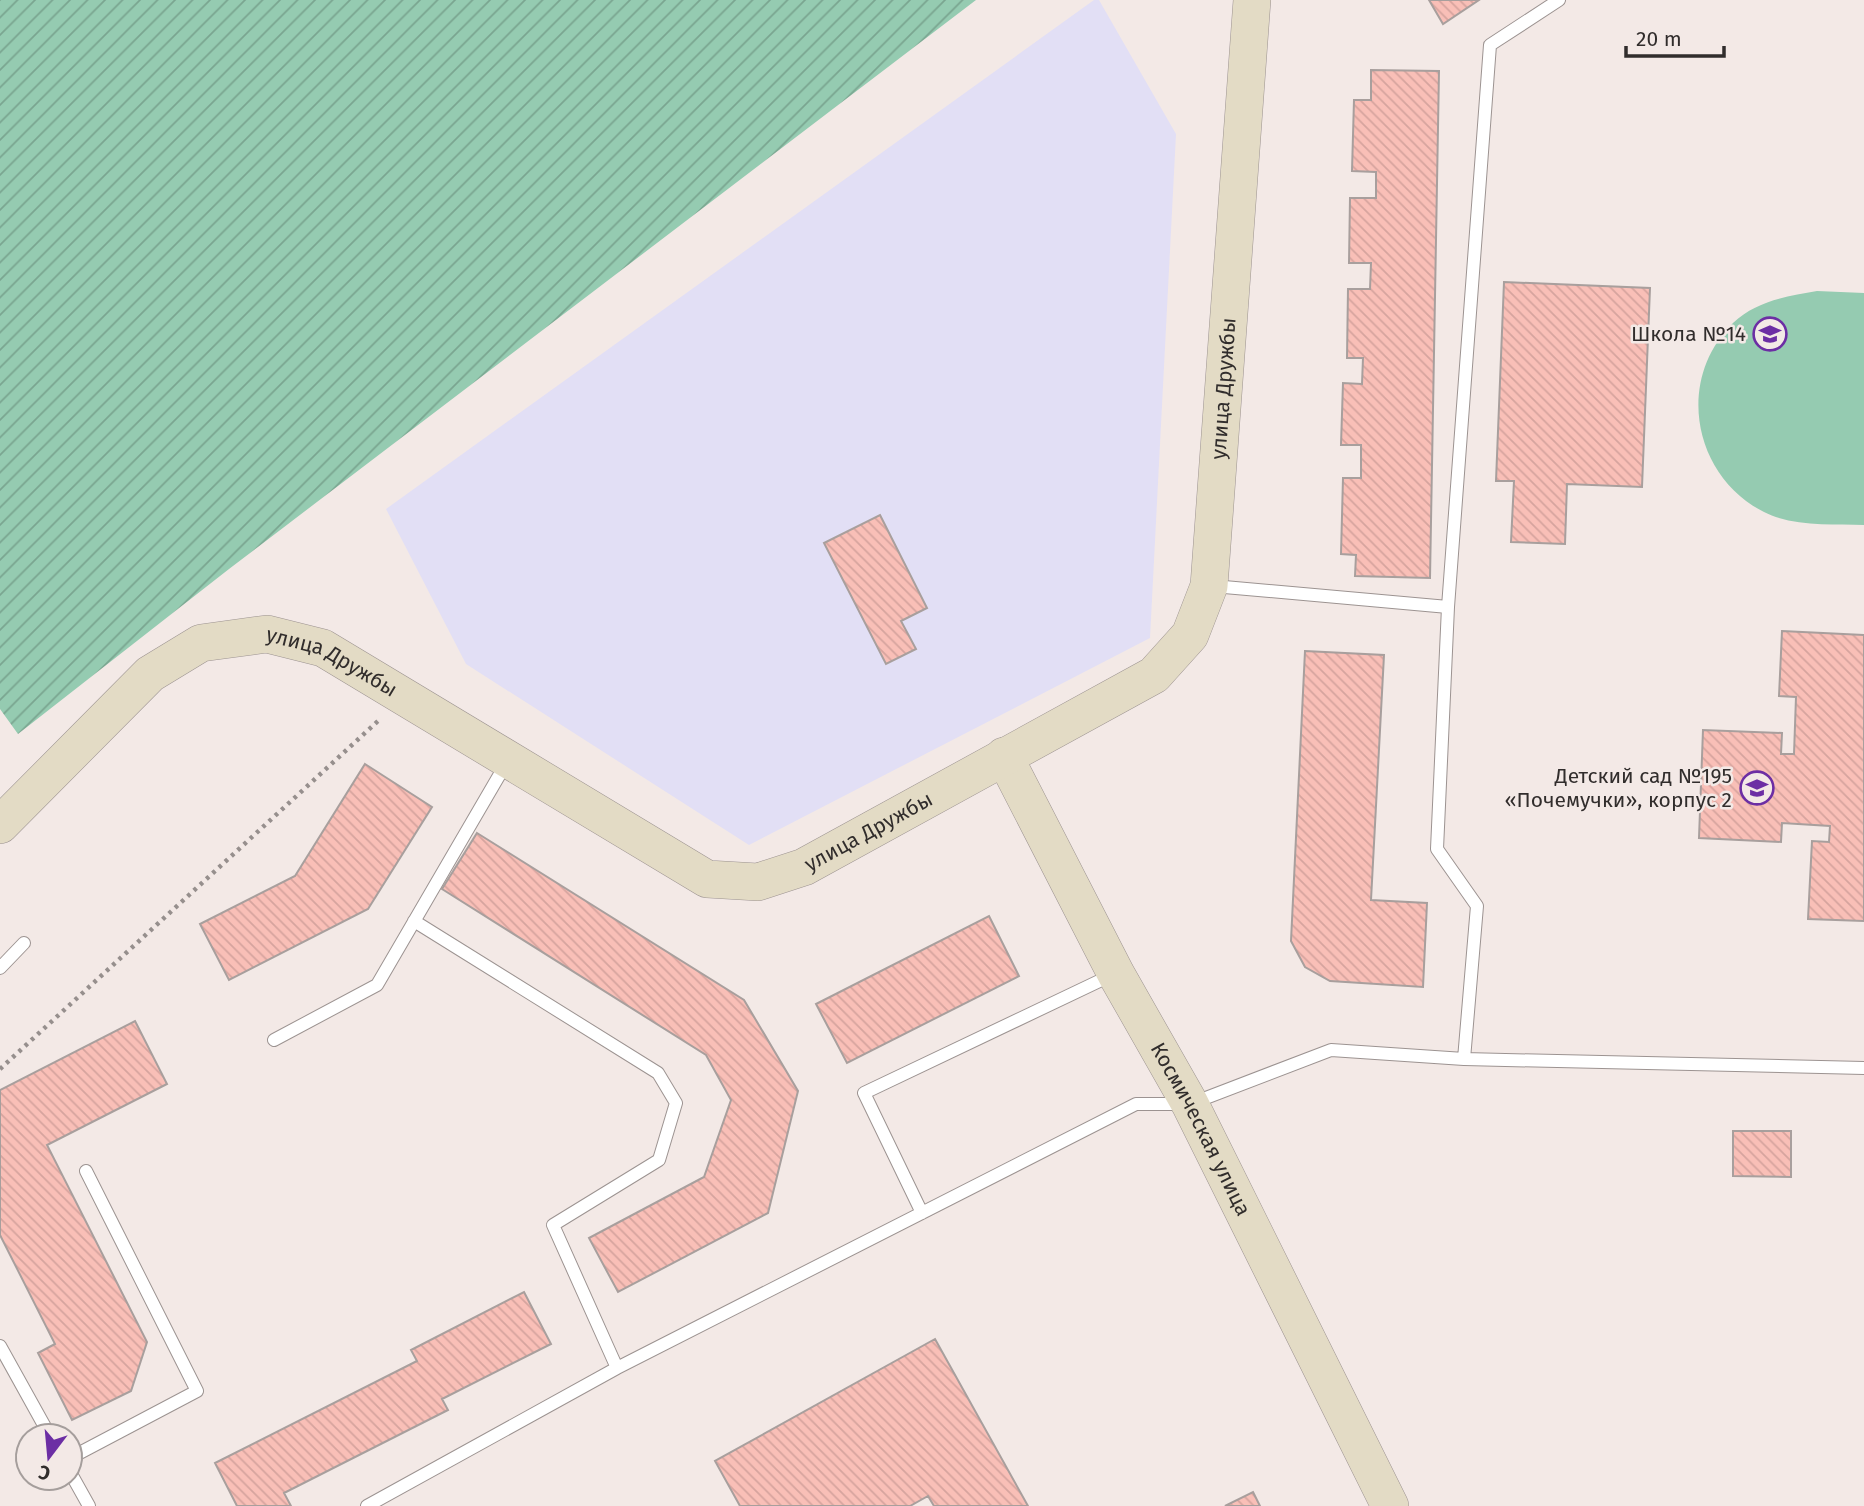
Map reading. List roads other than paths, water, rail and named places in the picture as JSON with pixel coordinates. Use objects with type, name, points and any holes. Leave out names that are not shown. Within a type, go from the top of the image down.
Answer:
[{"type":"street","name":"улица Дружбы","points":[[0,825],[150,674],[201,643],[267,634],[323,648],[707,879],[758,881],[804,867],[1154,675],[1190,635],[1209,586],[1252,0]]},
{"type":"street","name":"Космическая улица","points":[[1004,756],[1116,974],[1190,1104],[1390,1506]]},
{"type":"lane","points":[[1464,1059],[1477,906],[1437,849],[1448,607],[1490,45],[1559,0]]},
{"type":"lane","points":[[1209,586],[1448,607]]},
{"type":"lane","points":[[274,1040],[377,985],[509,759]]},
{"type":"lane","points":[[414,921],[658,1073],[676,1103],[659,1160],[552,1225],[617,1368]]},
{"type":"lane","points":[[0,968],[24,943]]},
{"type":"lane","points":[[922,1213],[864,1093],[1116,974]]},
{"type":"lane","points":[[367,1506],[617,1368],[1136,1104],[1190,1104],[1331,1050],[1464,1059],[1864,1068]]},
{"type":"lane","points":[[84,1451],[197,1391],[86,1171]]},
{"type":"lane","points":[[0,1346],[42,1422]]},
{"type":"place","name":"Школа №14","points":[[1770,334]]},
{"type":"place","name":"Детский сад №195 «Почемучки», корпус 2","points":[[1757,788]]}]
